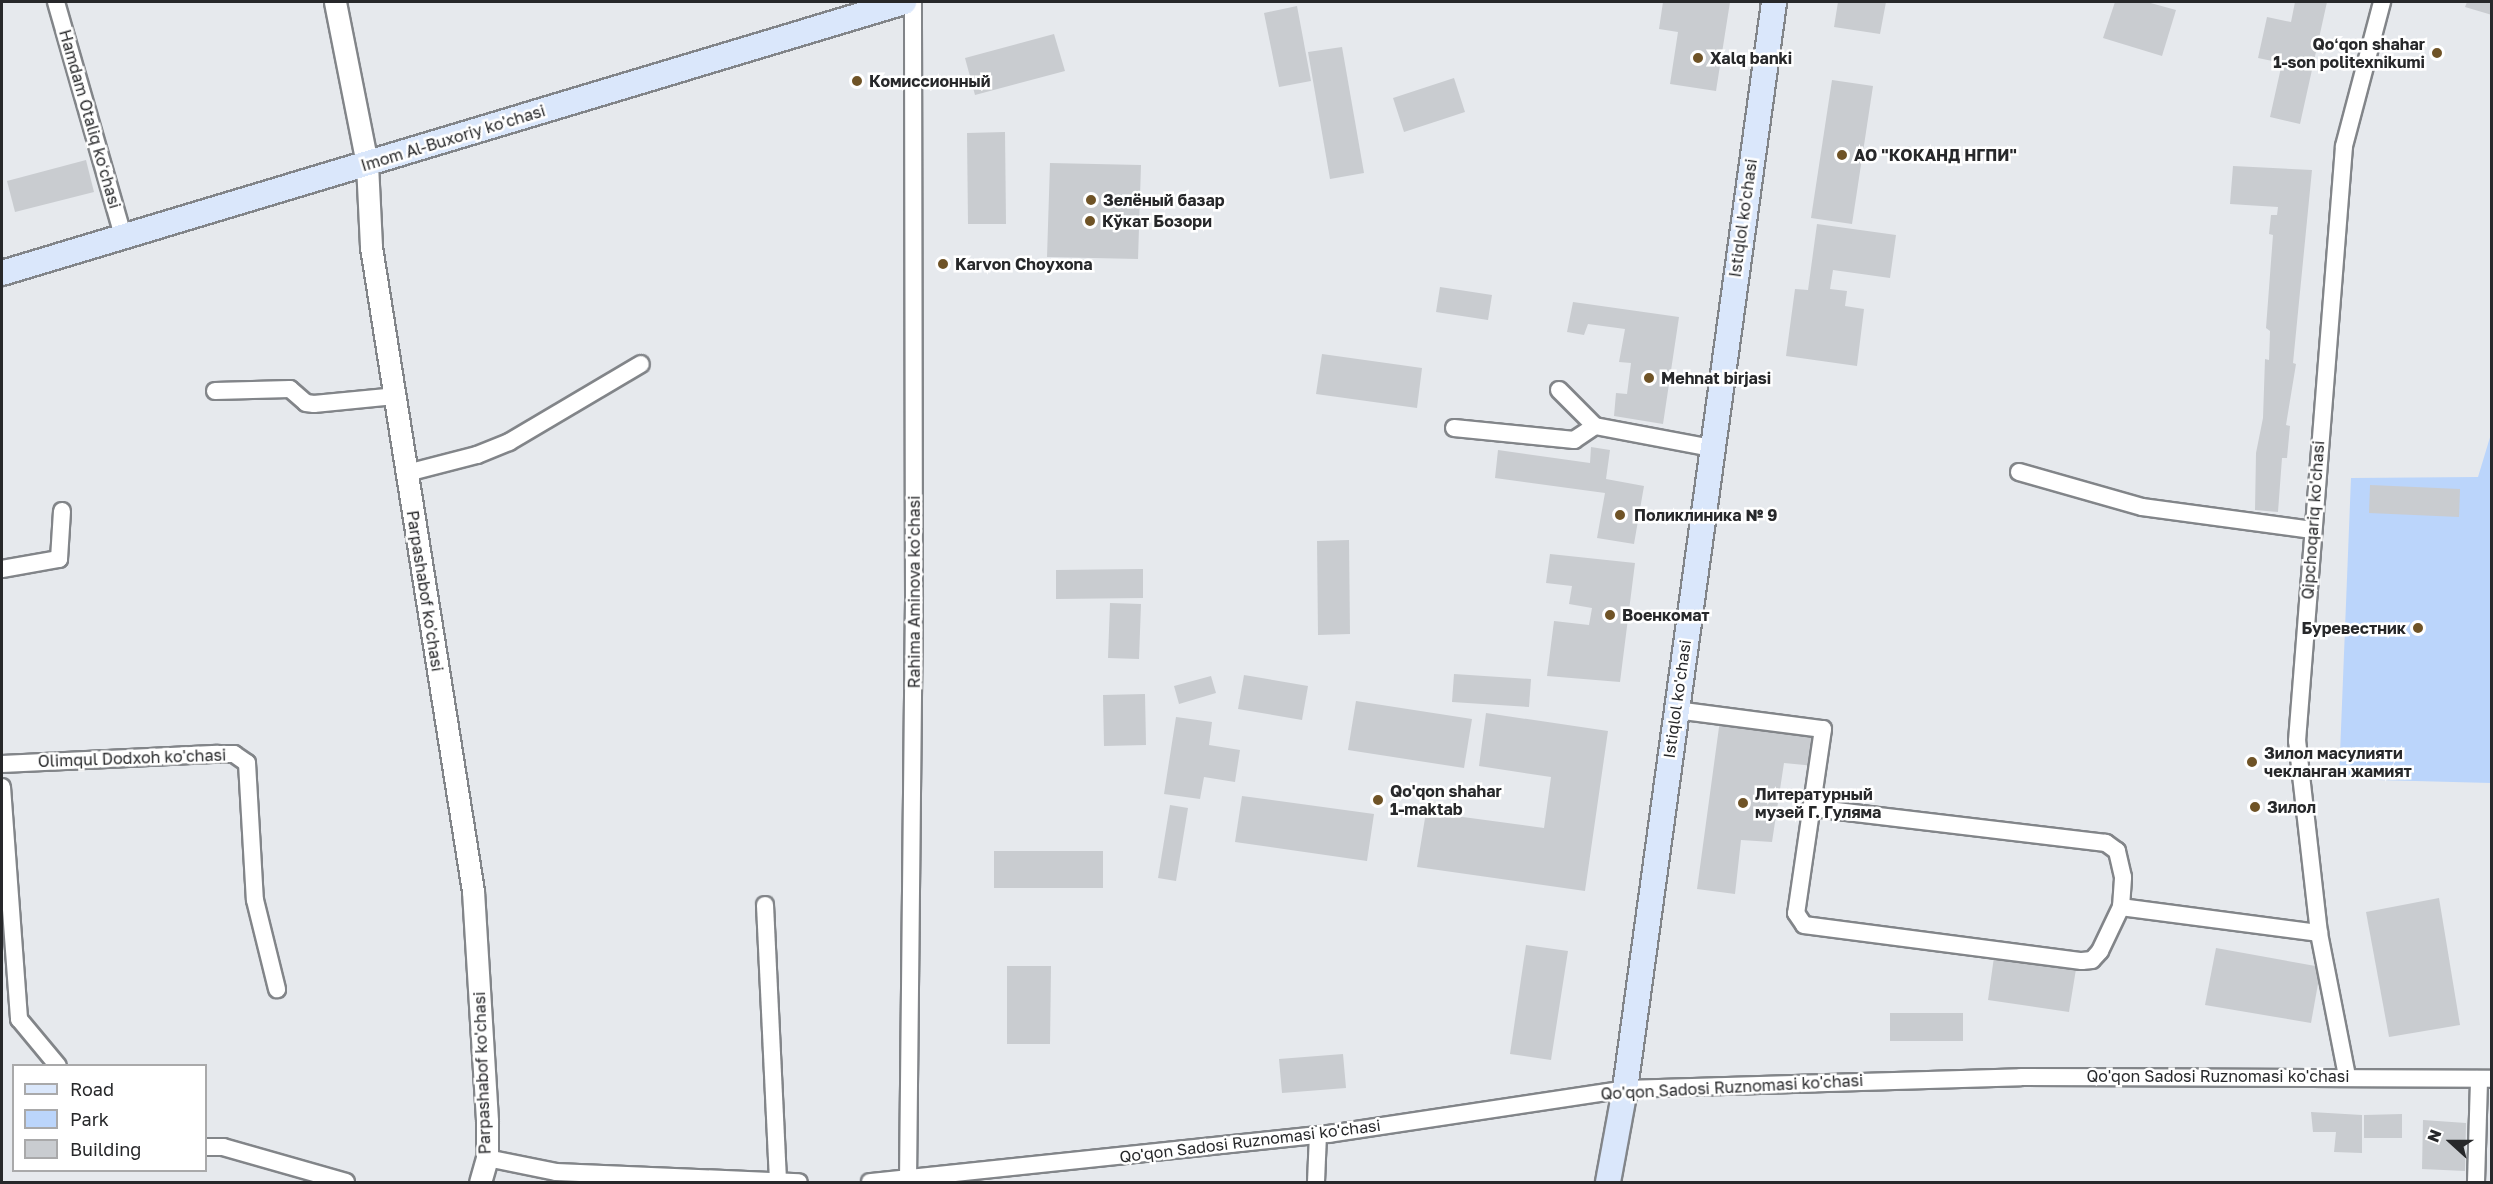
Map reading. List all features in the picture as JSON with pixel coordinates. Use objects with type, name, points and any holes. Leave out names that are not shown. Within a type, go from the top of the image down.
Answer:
[{"type":"main road","name":"Imom Al-Buxoriy ko'chasi","points":[[2,273],[903,2]]},
{"type":"main road","name":"Istiqlol ko'chasi","points":[[1608,1182],[1625,1089],[1711,448],[1774,2]]},
{"type":"street","name":"Hamdam Otaliq koʻchasi","points":[[56,2],[123,236]]},
{"type":"street","name":"Parpashabof ko'chasi","points":[[335,2],[368,164],[371,247],[473,891],[487,1158],[480,1182]]},
{"type":"street","name":"Rahima Aminova ko'chasi","points":[[908,1180],[914,608],[913,2]]},
{"type":"street","name":"Qipchoqariq ko'chasi","points":[[2347,1076],[2319,933],[2297,741],[2344,146],[2382,2]]},
{"type":"street","points":[[407,473],[477,455],[509,442],[641,363]]},
{"type":"street","points":[[215,391],[290,389],[306,403],[314,404],[395,396]]},
{"type":"street","points":[[1559,390],[1595,426],[1711,448]]},
{"type":"street","points":[[1454,428],[1574,440],[1595,426]]},
{"type":"street","points":[[2019,472],[2142,507],[2312,531]]},
{"type":"street","points":[[2,569],[59,559],[62,511]]},
{"type":"street","points":[[1676,710],[1823,729],[1811,808],[1796,913],[1804,925],[2082,961],[2092,960],[2100,951],[2121,907],[2123,877],[2117,851],[2106,843],[1811,808]]},
{"type":"street","name":"Olimqul Dodxoh ko'chasi","points":[[2,764],[218,754],[234,754],[247,763],[255,900],[277,989]]},
{"type":"street","points":[[2,787],[19,1019],[56,1064]]},
{"type":"street","points":[[765,906],[778,1182]]},
{"type":"street","points":[[2121,907],[2319,933]]},
{"type":"street","name":"Qo'qon Sadosi Ruznomasi ko'chasi","points":[[870,1182],[908,1180],[1318,1135],[1625,1089],[2021,1077],[2347,1076],[2485,1079]]},
{"type":"street","points":[[2476,1182],[2485,1079]]},
{"type":"street","points":[[1316,1182],[1318,1135]]},
{"type":"street","points":[[207,1147],[224,1147],[346,1182]]},
{"type":"street","points":[[487,1158],[556,1172],[799,1182]]},
{"type":"green space","name":"Буревестник","points":[[2491,434],[2491,783],[2339,779],[2351,478],[2478,477]]},
{"type":"building","name":"Xalq banki","points":[[1663,2],[1730,2],[1716,91],[1670,84],[1678,32],[1659,29]]},
{"type":"building","points":[[1838,2],[1886,2],[1880,34],[1834,27]]},
{"type":"building","points":[[2115,2],[2147,2],[2176,10],[2162,56],[2103,38]]},
{"type":"building","points":[[2295,2],[2327,2],[2300,124],[2270,117],[2282,63],[2258,58],[2267,17],[2291,22]]},
{"type":"building","points":[[2467,2],[2492,2],[2492,15],[2465,7]]},
{"type":"building","points":[[1297,6],[1311,81],[1279,87],[1264,13]]},
{"type":"building","points":[[1054,34],[1065,71],[975,95],[965,58]]},
{"type":"building","points":[[1342,47],[1364,173],[1330,179],[1308,52]]},
{"type":"building","points":[[1454,78],[1465,112],[1404,132],[1393,98]]},
{"type":"building","points":[[1832,80],[1873,86],[1852,224],[1811,218]]},
{"type":"building","points":[[1005,132],[1006,224],[968,224],[967,133]]},
{"type":"building","points":[[86,160],[94,192],[15,212],[7,181]]},
{"type":"building","points":[[1050,163],[1141,165],[1138,259],[1047,257]]},
{"type":"building","points":[[2233,166],[2312,170],[2293,363],[2296,364],[2286,425],[2290,426],[2287,458],[2282,458],[2278,512],[2255,510],[2256,453],[2263,418],[2265,359],[2269,360],[2270,331],[2266,328],[2273,235],[2269,234],[2271,215],[2277,215],[2278,207],[2230,204]]},
{"type":"building","points":[[1817,224],[1896,235],[1890,278],[1833,270],[1830,289],[1847,291],[1845,306],[1864,309],[1857,366],[1786,356],[1795,289],[1808,290]]},
{"type":"building","points":[[1440,287],[1492,295],[1488,320],[1436,312]]},
{"type":"building","name":"Mehnat birjasi","points":[[1573,302],[1679,317],[1663,424],[1614,416],[1616,393],[1627,394],[1631,363],[1619,362],[1625,329],[1588,324],[1584,335],[1567,332]]},
{"type":"building","points":[[1322,354],[1422,368],[1417,408],[1316,394]]},
{"type":"building","points":[[1591,447],[1610,450],[1606,479],[1644,486],[1634,544],[1597,538],[1605,493],[1495,478],[1498,450],[1590,463]]},
{"type":"building","points":[[2370,485],[2460,489],[2459,517],[2369,513]]},
{"type":"building","points":[[1349,540],[1350,634],[1318,635],[1317,541]]},
{"type":"building","name":"Военкомат","points":[[1550,554],[1635,563],[1620,682],[1547,676],[1554,621],[1589,625],[1592,608],[1569,604],[1572,586],[1546,583]]},
{"type":"building","points":[[1143,569],[1143,598],[1056,599],[1056,570]]},
{"type":"building","points":[[1110,603],[1141,604],[1139,659],[1108,658]]},
{"type":"building","points":[[1454,674],[1531,679],[1529,707],[1452,702]]},
{"type":"building","points":[[1244,675],[1308,686],[1302,720],[1238,709]]},
{"type":"building","points":[[1211,676],[1216,693],[1179,704],[1174,686]]},
{"type":"building","points":[[1145,694],[1146,745],[1104,746],[1103,695]]},
{"type":"building","points":[[1356,701],[1472,719],[1464,768],[1348,750]]},
{"type":"building","points":[[1486,713],[1608,731],[1585,891],[1417,867],[1426,812],[1544,828],[1551,777],[1479,766]]},
{"type":"building","points":[[1176,717],[1212,722],[1209,745],[1240,750],[1235,782],[1204,777],[1200,799],[1164,794]]},
{"type":"building","name":"Литературный музей Г. Гуляма","points":[[1720,720],[1818,733],[1815,766],[1784,763],[1772,842],[1741,840],[1735,894],[1697,889]]},
{"type":"building","points":[[1242,796],[1374,814],[1367,861],[1235,842]]},
{"type":"building","points":[[1170,805],[1188,808],[1176,881],[1158,878]]},
{"type":"building","points":[[994,851],[1103,851],[1103,888],[994,888]]},
{"type":"building","points":[[2439,898],[2460,1025],[2389,1037],[2366,912]]},
{"type":"building","points":[[1526,945],[1568,951],[1551,1060],[1510,1054]]},
{"type":"building","points":[[2216,948],[2321,967],[2311,1023],[2205,1005]]},
{"type":"building","points":[[1994,957],[2076,969],[2069,1012],[1988,1000]]},
{"type":"building","points":[[1007,966],[1051,966],[1050,1044],[1007,1044]]},
{"type":"building","points":[[1890,1013],[1963,1013],[1963,1041],[1890,1041]]},
{"type":"building","points":[[1343,1054],[1346,1088],[1282,1093],[1279,1059]]},
{"type":"building","points":[[2311,1112],[2362,1115],[2362,1153],[2334,1152],[2336,1132],[2313,1132]]},
{"type":"building","points":[[2402,1114],[2402,1138],[2364,1138],[2364,1115]]},
{"type":"building","points":[[2423,1120],[2466,1123],[2465,1171],[2422,1169]]},
{"type":"place","name":"Qoʻqon shahar 1-son politexnikumi","points":[[2437,53]]},
{"type":"place","name":"Xalq banki","points":[[1698,58]]},
{"type":"place","name":"Комиссионный","points":[[857,81]]},
{"type":"place","name":"АО \"КОКАНД НГПИ\"","points":[[1842,155]]},
{"type":"place","name":"Зелёный базар","points":[[1091,200]]},
{"type":"place","name":"Кўкат Бозори","points":[[1090,221]]},
{"type":"place","name":"Karvon Choyxona","points":[[943,264]]},
{"type":"place","name":"Mehnat birjasi","points":[[1649,378]]},
{"type":"place","name":"Поликлиника № 9","points":[[1620,515]]},
{"type":"place","name":"Военкомат","points":[[1610,615]]},
{"type":"place","name":"Буревестник","points":[[2418,628]]},
{"type":"place","name":"Зилол масулияти чекланган жамият","points":[[2252,762]]},
{"type":"place","name":"Qo'qon shahar 1-maktab","points":[[1378,800]]},
{"type":"place","name":"Литературный музей Г. Гуляма","points":[[1743,803]]},
{"type":"place","name":"Зилол","points":[[2255,807]]}]
